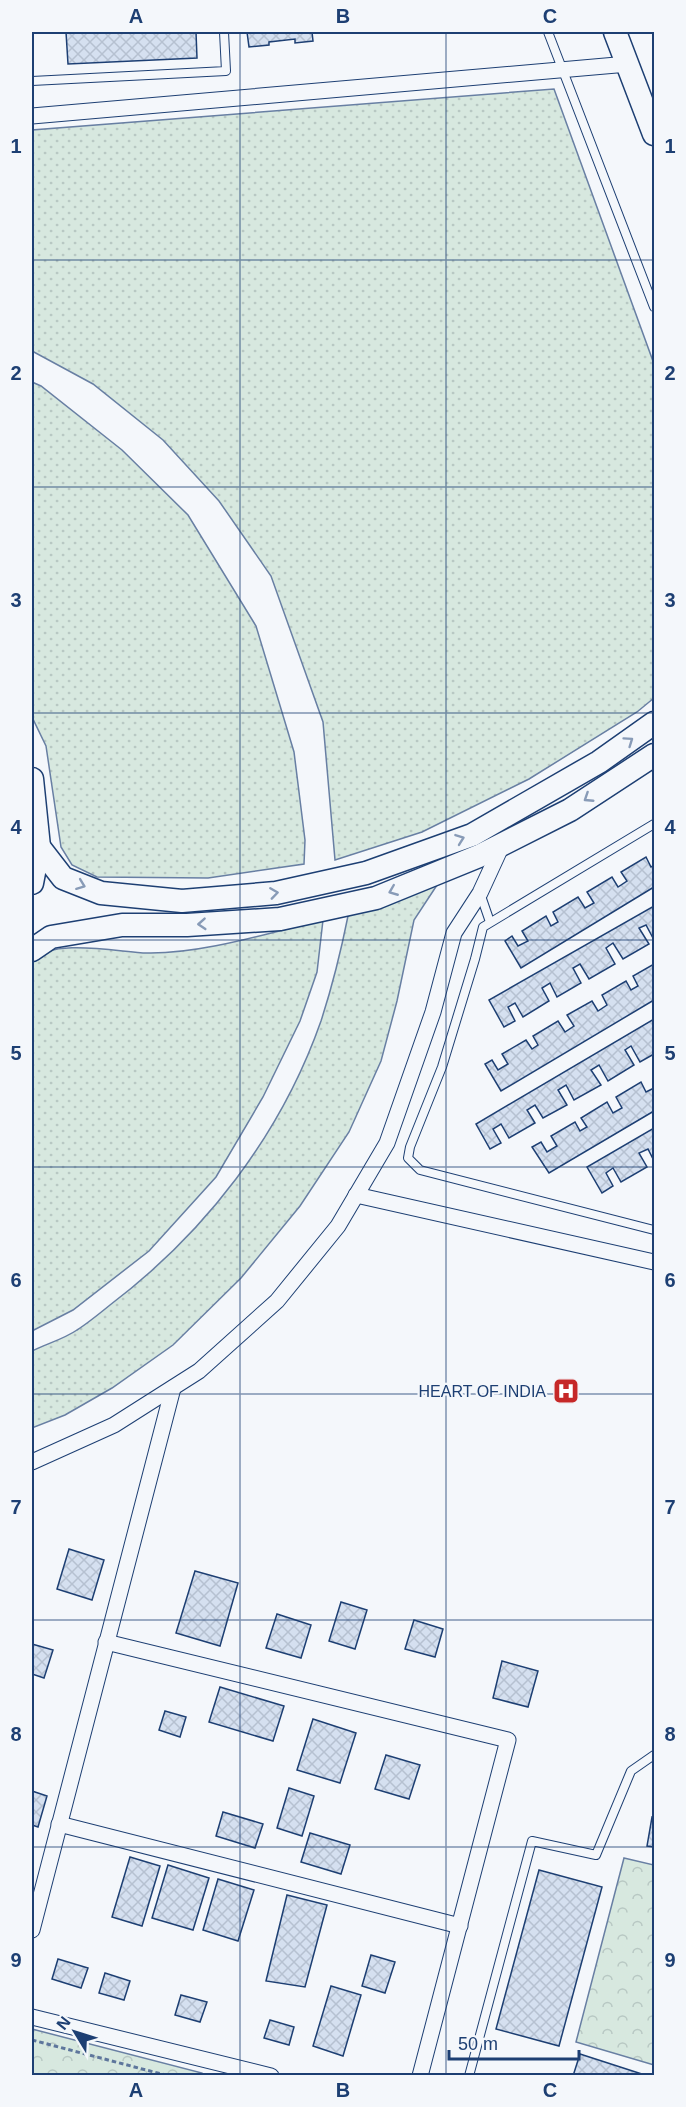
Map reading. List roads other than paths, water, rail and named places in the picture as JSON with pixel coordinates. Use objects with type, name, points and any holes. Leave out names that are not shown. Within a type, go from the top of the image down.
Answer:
[{"type":"street","points":[[615,32],[654,134]]},
{"type":"street","points":[[32,116],[628,64]]},
{"type":"street","points":[[39,847],[63,878],[101,893],[182,901],[276,893],[366,873],[472,835],[599,762],[654,723]]},
{"type":"street","points":[[32,950],[51,937],[122,925],[188,926],[280,920],[376,898],[479,856],[570,810],[654,755]]},
{"type":"street","points":[[32,779],[39,847],[32,883]]},
{"type":"street","points":[[32,1462],[114,1425],[199,1371],[278,1301],[338,1226],[387,1143],[433,1012],[454,933],[480,893],[503,843]]},
{"type":"street","points":[[356,1195],[654,1262]]},
{"type":"street","points":[[32,1930],[173,1388]]},
{"type":"street","points":[[106,1642],[508,1740],[420,2076]]},
{"type":"street","points":[[59,1824],[460,1926]]},
{"type":"street","points":[[32,2016],[219,2069],[271,2076]]},
{"type":"lane","points":[[32,81],[226,70],[224,32]]},
{"type":"lane","points":[[548,32],[654,307]]},
{"type":"lane","points":[[654,824],[483,927],[442,1067],[410,1147],[408,1158],[420,1170],[654,1230]]},
{"type":"lane","points":[[480,893],[490,922]]},
{"type":"lane","points":[[469,2076],[532,1841],[596,1855],[631,1771],[654,1755]]},
{"type":"place","name":"HEART OF INDIA","points":[[566,1391]]}]
